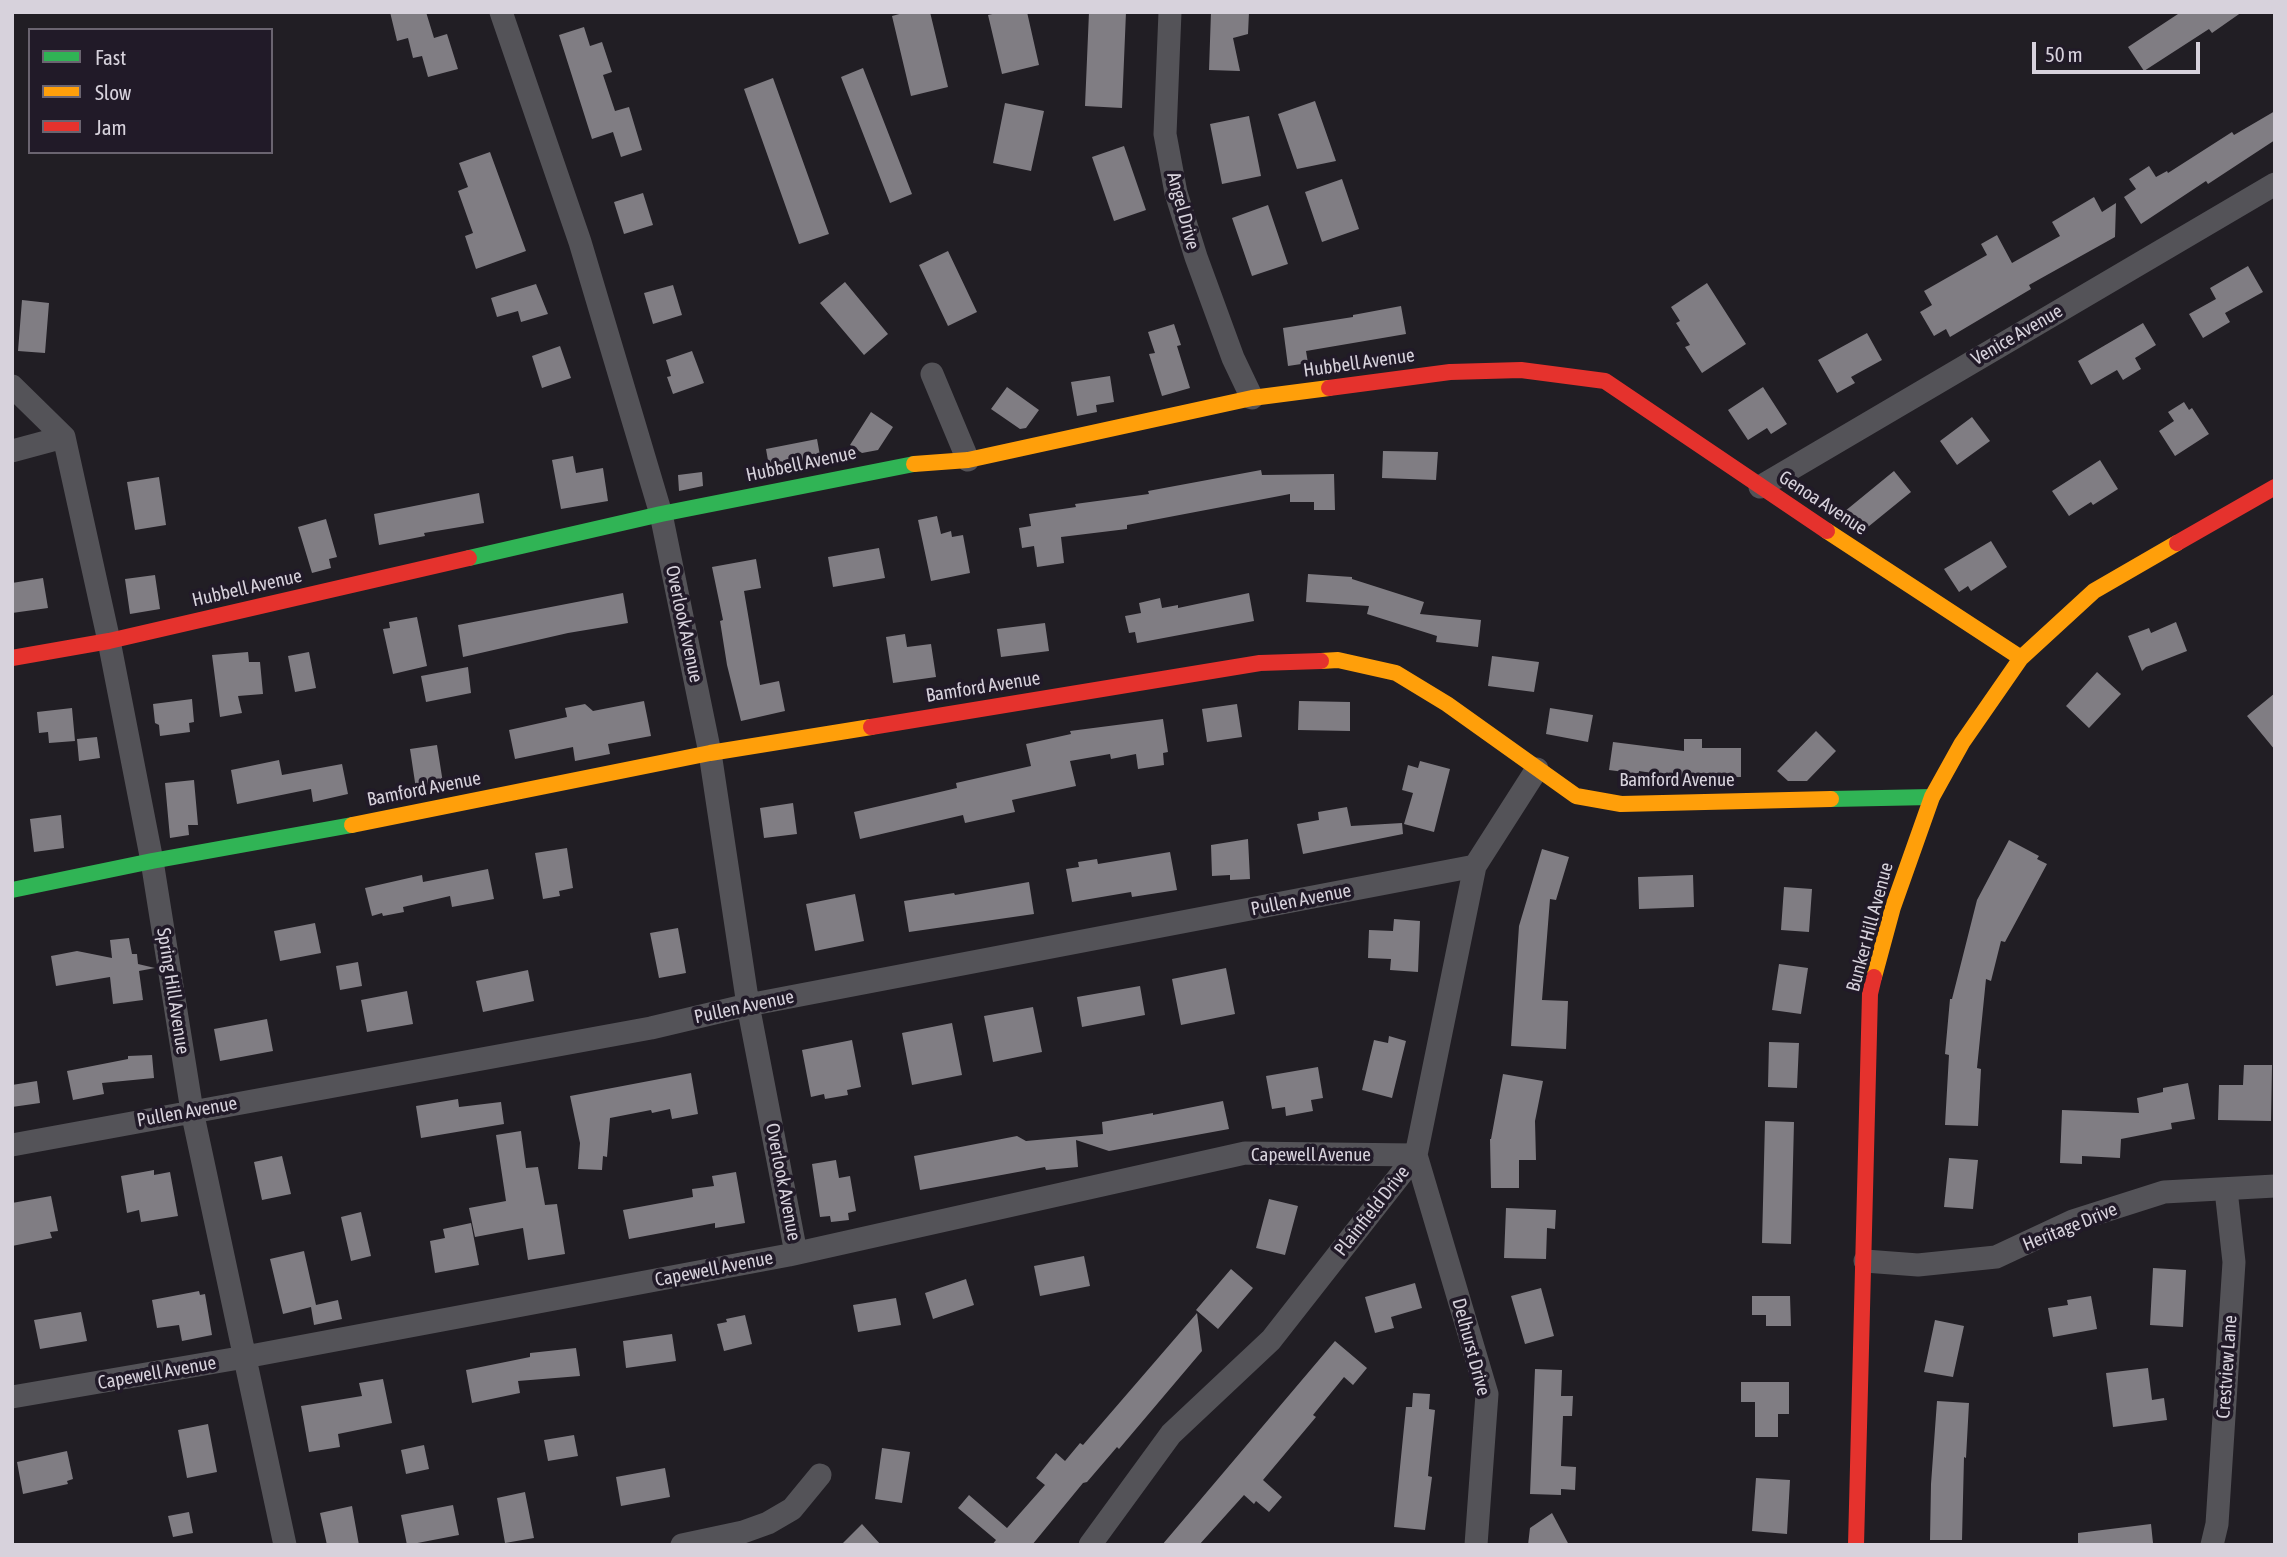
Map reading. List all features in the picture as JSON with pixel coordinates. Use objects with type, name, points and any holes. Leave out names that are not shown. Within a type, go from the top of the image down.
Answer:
[{"type":"street","name":"Overlook Avenue","points":[[501,12],[580,242],[661,514],[710,753],[748,1005],[796,1253]]},
{"type":"street","name":"Angel Drive","points":[[1170,12],[1165,134],[1176,193],[1233,358],[1252,398]]},
{"type":"street","name":"Venice Avenue","points":[[1760,487],[2275,184]]},
{"type":"street","name":"Hubbell Avenue","points":[[12,658],[109,641],[661,514],[900,466],[968,460],[1252,398],[1450,372],[1521,370],[1605,381]]},
{"type":"street","points":[[932,374],[968,460]]},
{"type":"street","name":"Genoa Avenue","points":[[1605,381],[1760,487],[2021,658]]},
{"type":"street","points":[[12,386],[64,437]]},
{"type":"street","points":[[12,450],[64,437]]},
{"type":"street","name":"Spring Hill Avenue","points":[[64,437],[109,641],[152,861],[192,1111],[285,1545]]},
{"type":"street","name":"Bunker Hill Avenue","points":[[1856,1545],[1870,994],[1893,907],[1932,797],[1962,743],[2021,658],[2094,591],[2275,487]]},
{"type":"street","name":"Bamford Avenue","points":[[12,890],[710,753],[1260,663],[1338,660],[1396,673],[1447,704],[1576,796],[1620,804],[1932,797]]},
{"type":"street","name":"Plainfield Drive","points":[[1090,1545],[1171,1434],[1272,1340],[1416,1155],[1475,866],[1537,769]]},
{"type":"street","name":"Pullen Avenue","points":[[12,1145],[652,1028],[748,1005],[1475,866]]},
{"type":"street","name":"Capewell Avenue","points":[[12,1397],[245,1357],[796,1253],[1245,1153],[1416,1155]]},
{"type":"street","name":"Delhurst Drive","points":[[1416,1155],[1487,1394],[1476,1545]]},
{"type":"street","name":"Heritage Drive","points":[[1865,1261],[1918,1265],[1996,1257],[2073,1221],[2164,1192],[2275,1186]]},
{"type":"street","name":"Crestview Lane","points":[[2213,1545],[2217,1524],[2234,1262],[2226,1190]]},
{"type":"street","points":[[682,1545],[743,1532],[768,1523],[792,1509],[820,1475]]},
{"type":"building","points":[[390,12],[426,12],[434,38],[447,34],[458,69],[428,77],[422,56],[413,58],[408,38],[397,41]]},
{"type":"building","points":[[907,12],[930,12],[948,87],[911,96],[892,16]]},
{"type":"building","points":[[1027,12],[1039,65],[1002,74],[988,15]]},
{"type":"building","points":[[1089,12],[1126,12],[1122,108],[1085,106]]},
{"type":"building","points":[[1211,12],[1249,12],[1248,34],[1233,38],[1240,71],[1209,70]]},
{"type":"building","points":[[2181,12],[2242,12],[2212,33],[2209,29],[2144,71],[2128,47]]},
{"type":"building","points":[[584,27],[590,46],[602,42],[612,72],[603,75],[615,111],[629,107],[642,150],[621,157],[613,132],[592,139],[559,35]]},
{"type":"building","points":[[863,68],[912,194],[890,203],[841,77]]},
{"type":"building","points":[[773,78],[829,234],[799,244],[744,89]]},
{"type":"building","points":[[1315,101],[1336,161],[1297,169],[1278,114]]},
{"type":"building","points":[[1005,103],[1044,111],[1031,171],[993,163]]},
{"type":"building","points":[[2275,111],[2275,140],[2141,224],[2124,197],[2136,189],[2129,179],[2149,166],[2156,177],[2167,171],[2168,173],[2232,132],[2234,135]]},
{"type":"building","points":[[1249,116],[1261,176],[1222,184],[1210,124]]},
{"type":"building","points":[[1124,146],[1146,210],[1114,221],[1092,157]]},
{"type":"building","points":[[490,152],[526,251],[476,269],[465,236],[473,233],[458,191],[468,187],[459,163]]},
{"type":"building","points":[[1342,179],[1359,229],[1322,242],[1305,192]]},
{"type":"building","points":[[643,193],[653,225],[624,234],[614,202]]},
{"type":"building","points":[[2094,197],[2102,212],[2116,203],[2115,237],[2029,285],[2031,289],[1950,337],[1946,329],[1934,336],[1920,312],[1932,305],[1924,291],[1987,255],[1981,244],[1997,235],[2012,263],[2060,236],[2052,222]]},
{"type":"building","points":[[1268,205],[1288,264],[1252,276],[1232,218]]},
{"type":"building","points":[[948,251],[977,312],[948,326],[919,265]]},
{"type":"building","points":[[2248,266],[2263,292],[2225,313],[2230,322],[2203,338],[2189,314],[2216,299],[2210,288]]},
{"type":"building","points":[[845,282],[888,334],[864,355],[820,303]]},
{"type":"building","points":[[1707,283],[1746,344],[1702,373],[1685,347],[1690,345],[1676,323],[1680,321],[1671,307]]},
{"type":"building","points":[[536,284],[548,314],[521,322],[518,311],[497,317],[491,298]]},
{"type":"building","points":[[673,285],[682,315],[653,324],[644,293]]},
{"type":"building","points":[[22,300],[49,303],[45,353],[18,351]]},
{"type":"building","points":[[1401,306],[1406,334],[1306,351],[1308,363],[1288,366],[1283,328]]},
{"type":"building","points":[[2143,323],[2156,345],[2135,358],[2141,369],[2123,380],[2117,370],[2091,385],[2078,361]]},
{"type":"building","points":[[1174,324],[1181,345],[1177,346],[1190,388],[1162,396],[1149,354],[1155,353],[1148,332]]},
{"type":"building","points":[[1867,333],[1882,360],[1851,377],[1855,383],[1837,393],[1818,360]]},
{"type":"building","points":[[560,346],[571,378],[542,388],[532,356]]},
{"type":"building","points":[[692,351],[704,383],[673,394],[667,377],[671,376],[666,360]]},
{"type":"building","points":[[1110,376],[1114,402],[1096,405],[1097,412],[1077,416],[1071,382]]},
{"type":"building","points":[[1007,387],[1039,410],[1026,428],[1020,429],[991,409]]},
{"type":"building","points":[[1763,387],[1787,424],[1771,434],[1767,428],[1748,440],[1728,410]]},
{"type":"building","points":[[2184,402],[2189,410],[2192,408],[2209,434],[2175,456],[2159,431],[2174,421],[2168,412]]},
{"type":"building","points":[[871,412],[893,427],[878,450],[862,453],[850,445]]},
{"type":"building","points":[[1972,417],[1990,441],[1957,465],[1940,441]]},
{"type":"building","points":[[817,439],[821,461],[770,472],[766,449]]},
{"type":"building","points":[[1383,451],[1438,452],[1436,480],[1382,478]]},
{"type":"building","points":[[573,456],[576,473],[603,468],[608,501],[561,509],[552,460]]},
{"type":"building","points":[[2100,460],[2118,489],[2069,516],[2052,491]]},
{"type":"building","points":[[1261,470],[1262,475],[1334,474],[1335,510],[1314,510],[1314,502],[1290,502],[1290,494],[1127,525],[1127,529],[1061,537],[1064,563],[1037,567],[1034,546],[1022,548],[1019,528],[1031,526],[1029,514],[1076,507],[1075,504],[1149,494],[1148,491]]},
{"type":"building","points":[[1894,471],[1911,492],[1863,531],[1839,516]]},
{"type":"building","points":[[702,472],[703,486],[679,491],[678,475]]},
{"type":"building","points":[[159,477],[166,525],[135,530],[127,482]]},
{"type":"building","points":[[479,493],[484,523],[424,533],[425,536],[379,545],[374,514]]},
{"type":"building","points":[[937,516],[941,534],[951,531],[952,537],[963,535],[970,573],[931,581],[918,520]]},
{"type":"building","points":[[326,519],[337,557],[329,559],[331,568],[312,573],[298,527]]},
{"type":"building","points":[[1991,541],[2007,567],[1971,591],[1968,586],[1959,592],[1944,569]]},
{"type":"building","points":[[879,548],[885,578],[833,587],[828,557]]},
{"type":"building","points":[[756,559],[761,588],[744,591],[760,685],[779,681],[785,711],[741,721],[727,665],[720,621],[723,620],[712,567]]},
{"type":"building","points":[[1308,574],[1352,577],[1424,602],[1420,614],[1481,620],[1478,647],[1436,642],[1437,636],[1367,614],[1369,606],[1306,602]]},
{"type":"building","points":[[155,575],[160,609],[130,614],[125,579]]},
{"type":"building","points":[[43,578],[48,608],[12,613],[12,583]]},
{"type":"building","points":[[623,593],[628,623],[568,633],[463,657],[458,625]]},
{"type":"building","points":[[1249,593],[1254,621],[1137,643],[1135,632],[1129,633],[1125,616],[1141,613],[1139,603],[1160,598],[1162,608],[1178,605],[1178,608]]},
{"type":"building","points":[[417,617],[427,666],[393,674],[383,629],[390,628],[389,622]]},
{"type":"building","points":[[2176,622],[2187,651],[2142,671],[2128,636],[2149,628],[2151,633]]},
{"type":"building","points":[[1045,623],[1049,651],[1001,657],[997,629]]},
{"type":"building","points":[[905,634],[907,647],[931,644],[936,677],[893,683],[886,637]]},
{"type":"building","points":[[248,652],[249,662],[260,662],[263,694],[238,696],[242,713],[220,717],[212,655]]},
{"type":"building","points":[[309,652],[316,688],[295,692],[288,656]]},
{"type":"building","points":[[1492,656],[1539,662],[1534,692],[1488,686]]},
{"type":"building","points":[[468,667],[471,693],[426,702],[421,676]]},
{"type":"building","points":[[2097,672],[2121,694],[2089,728],[2066,706]]},
{"type":"building","points":[[2275,693],[2275,750],[2247,716]]},
{"type":"building","points":[[192,699],[194,722],[189,723],[190,732],[160,736],[159,725],[155,723],[153,704]]},
{"type":"building","points":[[644,701],[651,736],[608,744],[610,754],[575,761],[573,747],[515,759],[509,730],[567,717],[565,708],[585,704],[593,711]]},
{"type":"building","points":[[1299,701],[1350,702],[1350,731],[1298,730]]},
{"type":"building","points":[[1237,704],[1242,737],[1207,742],[1202,709]]},
{"type":"building","points":[[72,708],[75,741],[49,743],[48,732],[39,733],[37,712]]},
{"type":"building","points":[[1550,708],[1593,715],[1588,742],[1546,734]]},
{"type":"building","points":[[1163,719],[1168,752],[1163,753],[1164,765],[1138,769],[1136,754],[1111,759],[1110,754],[1070,761],[1076,786],[1012,800],[1015,812],[965,823],[963,815],[860,839],[854,812],[957,788],[956,783],[1031,766],[1026,744],[1071,734],[1070,731]]},
{"type":"building","points":[[1816,731],[1836,751],[1807,781],[1788,781],[1777,771]]},
{"type":"building","points":[[97,737],[100,758],[79,761],[77,739]]},
{"type":"building","points":[[1684,739],[1702,739],[1702,748],[1741,748],[1741,777],[1684,778],[1639,771],[1639,774],[1609,770],[1613,742],[1684,751]]},
{"type":"building","points":[[437,745],[443,783],[436,784],[437,787],[416,789],[410,749]]},
{"type":"building","points":[[279,760],[282,775],[342,764],[348,794],[313,802],[311,789],[237,804],[231,770]]},
{"type":"building","points":[[1420,761],[1450,769],[1434,832],[1404,824],[1413,793],[1402,790],[1408,765],[1418,768]]},
{"type":"building","points":[[194,780],[198,825],[188,825],[189,835],[170,838],[165,783]]},
{"type":"building","points":[[793,803],[797,834],[764,838],[760,808]]},
{"type":"building","points":[[1347,807],[1351,826],[1402,823],[1403,834],[1303,854],[1297,824],[1319,820],[1318,812]]},
{"type":"building","points":[[61,815],[64,848],[34,852],[30,819]]},
{"type":"building","points":[[1248,839],[1250,879],[1230,880],[1230,875],[1212,876],[1211,845]]},
{"type":"building","points":[[2009,840],[2039,856],[2037,859],[2047,864],[2005,942],[2001,941],[1991,981],[1986,979],[1977,1068],[1981,1069],[1978,1126],[1945,1125],[1949,1055],[1945,1054],[1950,999],[1977,900]]},
{"type":"building","points":[[567,848],[573,888],[559,891],[560,896],[543,899],[535,853]]},
{"type":"building","points":[[1542,849],[1569,857],[1556,900],[1550,899],[1542,1000],[1568,1001],[1566,1049],[1511,1046],[1519,926]]},
{"type":"building","points":[[1170,852],[1177,890],[1132,897],[1131,892],[1072,902],[1066,869],[1079,867],[1078,862],[1097,859],[1098,864]]},
{"type":"building","points":[[488,869],[494,899],[452,907],[450,896],[403,907],[404,912],[372,916],[365,888],[422,875],[423,882]]},
{"type":"building","points":[[1693,875],[1694,907],[1639,909],[1638,877]]},
{"type":"building","points":[[1029,882],[1034,914],[909,932],[904,901]]},
{"type":"building","points":[[1784,887],[1812,889],[1809,932],[1781,930]]},
{"type":"building","points":[[855,894],[864,941],[815,951],[806,904]]},
{"type":"building","points":[[1394,919],[1420,921],[1418,972],[1390,970],[1391,959],[1368,958],[1369,930],[1393,931]]},
{"type":"building","points":[[315,923],[321,953],[280,961],[274,931]]},
{"type":"building","points":[[678,928],[686,973],[659,978],[650,933]]},
{"type":"building","points":[[129,938],[132,954],[137,954],[138,964],[155,968],[139,971],[143,1000],[113,1004],[110,977],[56,986],[51,956],[77,951],[112,958],[110,940]]},
{"type":"building","points":[[358,962],[362,986],[340,990],[336,966]]},
{"type":"building","points":[[1779,964],[1808,968],[1801,1014],[1772,1010]]},
{"type":"building","points":[[1226,968],[1235,1014],[1181,1025],[1172,979]]},
{"type":"building","points":[[528,970],[534,1001],[483,1012],[476,981]]},
{"type":"building","points":[[1140,986],[1145,1015],[1082,1027],[1077,997]]},
{"type":"building","points":[[407,991],[413,1024],[367,1032],[361,1000]]},
{"type":"building","points":[[1033,1007],[1042,1052],[993,1062],[984,1016]]},
{"type":"building","points":[[267,1019],[273,1051],[220,1061],[214,1029]]},
{"type":"building","points":[[952,1023],[962,1075],[912,1085],[902,1033]]},
{"type":"building","points":[[1389,1036],[1406,1041],[1392,1098],[1362,1090],[1374,1040],[1388,1043]]},
{"type":"building","points":[[852,1040],[861,1087],[847,1090],[848,1095],[825,1099],[824,1094],[811,1097],[802,1050]]},
{"type":"building","points":[[1769,1042],[1799,1043],[1797,1088],[1768,1087]]},
{"type":"building","points":[[152,1055],[154,1078],[102,1083],[104,1094],[73,1100],[67,1071],[128,1059],[128,1056]]},
{"type":"building","points":[[2244,1065],[2272,1065],[2271,1121],[2218,1120],[2219,1085],[2243,1085]]},
{"type":"building","points":[[1318,1067],[1323,1098],[1311,1100],[1313,1111],[1286,1116],[1285,1107],[1272,1109],[1266,1076]]},
{"type":"building","points":[[691,1073],[698,1114],[672,1119],[670,1109],[610,1118],[607,1157],[603,1156],[602,1170],[578,1169],[580,1143],[570,1096]]},
{"type":"building","points":[[1503,1074],[1543,1081],[1535,1121],[1536,1160],[1519,1160],[1519,1188],[1491,1188],[1490,1139]]},
{"type":"building","points":[[37,1081],[40,1103],[12,1107],[12,1085]]},
{"type":"building","points":[[2188,1083],[2195,1119],[2171,1123],[2172,1129],[2121,1139],[2120,1158],[2082,1156],[2082,1164],[2060,1163],[2062,1110],[2139,1113],[2137,1098],[2163,1092],[2163,1088]]},
{"type":"building","points":[[458,1099],[459,1107],[501,1102],[504,1124],[421,1138],[416,1106]]},
{"type":"building","points":[[1223,1101],[1229,1129],[1109,1151],[1076,1140],[1078,1167],[1046,1170],[1045,1167],[920,1190],[914,1156],[1017,1136],[1026,1141],[1103,1134],[1102,1122]]},
{"type":"building","points":[[1765,1121],[1794,1122],[1791,1244],[1762,1243]]},
{"type":"building","points":[[521,1131],[526,1168],[538,1167],[545,1205],[557,1204],[565,1254],[528,1260],[523,1228],[475,1237],[469,1208],[506,1201],[496,1135]]},
{"type":"building","points":[[282,1156],[291,1194],[262,1200],[254,1162]]},
{"type":"building","points":[[1949,1158],[1978,1160],[1973,1209],[1944,1207]]},
{"type":"building","points":[[836,1160],[839,1178],[850,1176],[856,1211],[848,1213],[849,1220],[831,1222],[830,1216],[820,1217],[812,1164]]},
{"type":"building","points":[[154,1170],[154,1175],[170,1172],[178,1216],[141,1222],[139,1210],[127,1213],[121,1176]]},
{"type":"building","points":[[736,1172],[745,1223],[715,1228],[715,1223],[629,1239],[623,1210],[693,1197],[692,1189],[714,1186],[712,1176]]},
{"type":"building","points":[[51,1196],[58,1231],[50,1232],[52,1238],[12,1246],[12,1203]]},
{"type":"building","points":[[1269,1199],[1298,1206],[1285,1255],[1256,1248]]},
{"type":"building","points":[[1506,1208],[1556,1210],[1555,1229],[1547,1228],[1546,1259],[1504,1258]]},
{"type":"building","points":[[361,1212],[371,1256],[351,1261],[341,1217]]},
{"type":"building","points":[[471,1223],[479,1265],[435,1273],[430,1241],[445,1238],[443,1229]]},
{"type":"building","points":[[304,1251],[316,1305],[338,1300],[342,1319],[314,1325],[311,1307],[283,1314],[270,1259]]},
{"type":"building","points":[[1084,1256],[1090,1286],[1040,1296],[1034,1266]]},
{"type":"building","points":[[2153,1268],[2186,1270],[2183,1327],[2150,1325]]},
{"type":"building","points":[[1231,1269],[1253,1288],[1218,1329],[1196,1310]]},
{"type":"building","points":[[966,1279],[974,1305],[933,1319],[925,1293]]},
{"type":"building","points":[[1415,1283],[1422,1308],[1391,1317],[1394,1328],[1375,1333],[1365,1297]]},
{"type":"building","points":[[1541,1288],[1554,1336],[1525,1344],[1511,1296]]},
{"type":"building","points":[[199,1291],[200,1295],[205,1294],[212,1335],[182,1341],[179,1325],[157,1328],[152,1300]]},
{"type":"building","points":[[1752,1296],[1790,1296],[1791,1326],[1766,1326],[1766,1315],[1752,1315]]},
{"type":"building","points":[[2091,1296],[2097,1329],[2053,1337],[2048,1308],[2068,1305],[2067,1300]]},
{"type":"building","points":[[896,1298],[901,1325],[858,1332],[853,1305]]},
{"type":"building","points":[[81,1312],[87,1341],[40,1349],[34,1320]]},
{"type":"building","points":[[1197,1313],[1202,1351],[1119,1449],[1117,1447],[1087,1482],[1083,1483],[1032,1545],[992,1545],[996,1540],[958,1508],[969,1495],[1007,1528],[1045,1485],[1036,1478],[1056,1453],[1065,1461],[1080,1443],[1083,1445]]},
{"type":"building","points":[[745,1315],[752,1344],[724,1351],[717,1324]]},
{"type":"building","points":[[1935,1320],[1964,1326],[1953,1377],[1924,1372]]},
{"type":"building","points":[[672,1334],[676,1361],[626,1368],[623,1341]]},
{"type":"building","points":[[1335,1341],[1367,1368],[1353,1385],[1344,1377],[1313,1415],[1316,1417],[1263,1480],[1282,1497],[1269,1512],[1244,1495],[1199,1545],[1162,1545]]},
{"type":"building","points":[[576,1348],[580,1376],[518,1381],[520,1393],[472,1403],[466,1370],[530,1357],[530,1353]]},
{"type":"building","points":[[2148,1368],[2152,1400],[2164,1398],[2167,1420],[2113,1427],[2106,1373]]},
{"type":"building","points":[[1535,1369],[1562,1370],[1561,1396],[1573,1396],[1572,1416],[1563,1416],[1561,1466],[1576,1467],[1575,1490],[1561,1489],[1561,1495],[1530,1494]]},
{"type":"building","points":[[383,1379],[392,1423],[338,1434],[340,1447],[309,1452],[301,1406],[362,1396],[359,1383]]},
{"type":"building","points":[[1741,1382],[1789,1382],[1789,1414],[1778,1414],[1778,1437],[1755,1437],[1755,1402],[1741,1402]]},
{"type":"building","points":[[1413,1393],[1430,1394],[1429,1409],[1435,1410],[1428,1476],[1432,1477],[1425,1530],[1394,1527],[1406,1407],[1412,1407]]},
{"type":"building","points":[[1937,1401],[1969,1403],[1966,1458],[1964,1457],[1962,1540],[1930,1540]]},
{"type":"building","points":[[208,1424],[217,1472],[187,1478],[178,1430]]},
{"type":"building","points":[[574,1435],[578,1456],[548,1461],[544,1440]]},
{"type":"building","points":[[424,1445],[429,1469],[406,1474],[401,1450]]},
{"type":"building","points":[[882,1448],[910,1452],[902,1503],[875,1499]]},
{"type":"building","points":[[67,1451],[73,1479],[67,1481],[68,1484],[23,1494],[17,1462]]},
{"type":"building","points":[[665,1468],[670,1497],[621,1506],[616,1477]]},
{"type":"building","points":[[1756,1478],[1790,1480],[1787,1534],[1752,1531]]},
{"type":"building","points":[[525,1492],[534,1538],[505,1543],[497,1498]]},
{"type":"building","points":[[453,1505],[459,1535],[407,1545],[401,1515]]},
{"type":"building","points":[[352,1506],[359,1545],[327,1545],[320,1513]]},
{"type":"building","points":[[189,1512],[193,1533],[173,1537],[168,1516]]},
{"type":"building","points":[[1552,1513],[1569,1545],[1528,1545],[1530,1528]]},
{"type":"building","points":[[862,1524],[881,1545],[841,1545]]},
{"type":"building","points":[[2151,1524],[2153,1543],[2078,1545],[2078,1533]]},
{"type":"traffic: fast","points":[[469,558],[661,514],[914,464]]},
{"type":"traffic: fast","points":[[1831,799],[1932,797]]},
{"type":"traffic: fast","points":[[12,890],[152,861],[352,825]]},
{"type":"traffic: slow","points":[[914,464],[968,460],[1252,398],[1329,388]]},
{"type":"traffic: slow","points":[[1827,531],[2021,658]]},
{"type":"traffic: slow","points":[[1874,977],[1893,907],[1932,797],[1962,743],[2021,658],[2094,591],[2177,543]]},
{"type":"traffic: slow","points":[[1321,661],[1338,660],[1396,673],[1447,704],[1576,796],[1621,804],[1831,799]]},
{"type":"traffic: slow","points":[[352,825],[710,753],[871,727]]},
{"type":"traffic: jam","points":[[1329,388],[1450,372],[1521,370],[1605,381],[1827,531]]},
{"type":"traffic: jam","points":[[2177,543],[2275,487]]},
{"type":"traffic: jam","points":[[12,658],[109,641],[469,558]]},
{"type":"traffic: jam","points":[[871,727],[1260,663],[1321,661]]},
{"type":"traffic: jam","points":[[1856,1545],[1870,994],[1874,977]]}]
